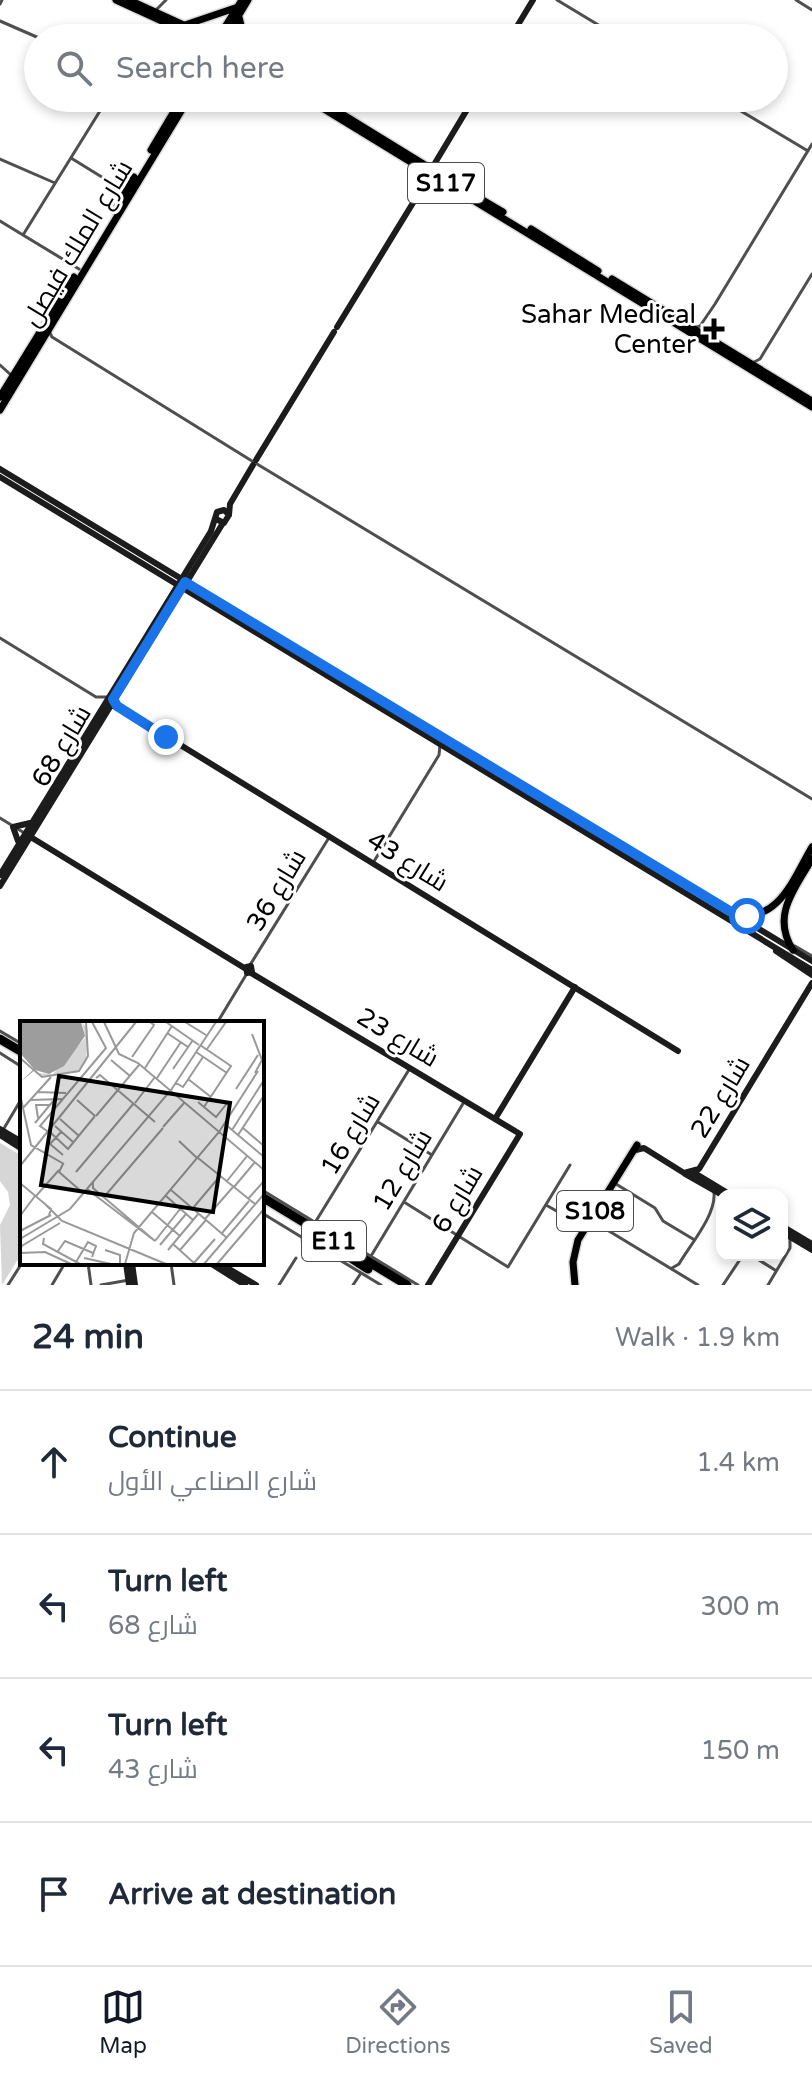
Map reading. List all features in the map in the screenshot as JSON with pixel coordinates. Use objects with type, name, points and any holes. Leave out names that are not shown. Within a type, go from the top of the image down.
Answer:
[{"type":"highway","points":[[0,1039],[20,1051]]},
{"type":"highway","points":[[0,1045],[20,1057]]},
{"type":"highway","name":"E11","points":[[264,1198],[387,1270],[407,1285]]},
{"type":"highway","name":"E11","points":[[264,1205],[316,1229],[395,1285]]},
{"type":"main road","points":[[116,0],[168,24]]},
{"type":"main road","points":[[129,0],[183,24]]},
{"type":"main road","points":[[228,24],[248,0]]},
{"type":"main road","points":[[188,24],[240,7]]},
{"type":"main road","name":"شارع الملك فيصل","points":[[0,397],[10,374],[18,368],[174,112]]},
{"type":"main road","name":"شارع الملك فيصل","points":[[0,410],[180,112]]},
{"type":"main road","name":"S117","points":[[330,112],[702,334],[756,361],[762,369],[812,401]]},
{"type":"main road","name":"S117","points":[[338,112],[812,407]]},
{"type":"main road","points":[[793,950],[787,940],[782,904],[812,847]]},
{"type":"main road","points":[[733,913],[757,914],[782,904],[812,859]]},
{"type":"main road","name":"S108","points":[[577,1285],[577,1253],[586,1226],[597,1222],[636,1148]]},
{"type":"main road","name":"S108","points":[[577,1285],[573,1262],[578,1240],[636,1148]]},
{"type":"street","points":[[155,11],[166,0]]},
{"type":"street","points":[[518,24],[533,0]]},
{"type":"street","points":[[557,0],[597,24]]},
{"type":"street","points":[[796,0],[812,10]]},
{"type":"street","points":[[163,5],[164,15]]},
{"type":"street","points":[[0,21],[24,31]]},
{"type":"street","points":[[23,235],[99,112]]},
{"type":"street","points":[[466,112],[230,504],[221,510],[188,572],[192,590],[774,947],[779,955],[812,971]]},
{"type":"street","points":[[743,112],[808,151]]},
{"type":"street","points":[[702,334],[702,324],[812,144]]},
{"type":"street","points":[[71,158],[118,187],[128,188]]},
{"type":"street","points":[[0,159],[55,183]]},
{"type":"street","points":[[118,187],[123,196]]},
{"type":"street","points":[[0,221],[79,269]]},
{"type":"street","points":[[756,361],[812,274]]},
{"type":"street","points":[[693,328],[702,324]]},
{"type":"street","points":[[49,327],[52,337],[812,799]]},
{"type":"street","points":[[42,339],[52,337]]},
{"type":"street","points":[[0,365],[10,374]]},
{"type":"street","points":[[0,469],[177,581]]},
{"type":"street","points":[[0,477],[733,913],[793,950],[812,971]]},
{"type":"street","points":[[192,590],[174,595],[177,581],[188,572],[229,515],[230,504]]},
{"type":"street","points":[[221,510],[229,515]]},
{"type":"street","points":[[216,519],[223,523]]},
{"type":"street","name":"شارع 68","points":[[0,875],[174,595],[177,581],[188,572]]},
{"type":"street","points":[[0,638],[96,697],[105,706],[117,706]]},
{"type":"street","points":[[96,697],[111,698]]},
{"type":"street","name":"شارع 43","points":[[111,698],[117,706],[678,1051]]},
{"type":"street","points":[[373,863],[439,755],[440,743]]},
{"type":"street","points":[[439,755],[449,749]]},
{"type":"street","name":"شارع 23","points":[[0,818],[520,1134]]},
{"type":"street","points":[[33,824],[37,841],[20,846],[13,827],[33,824]]},
{"type":"street","name":"شارع 36","points":[[218,1021],[330,836]]},
{"type":"street","name":"شارع 68","points":[[0,886],[20,846]]},
{"type":"street","points":[[787,940],[812,971]]},
{"type":"street","name":"شارع 22","points":[[636,1148],[644,1148],[682,1172],[700,1168],[812,971]]},
{"type":"street","points":[[495,1119],[575,987]]},
{"type":"street","points":[[0,1031],[20,1043]]},
{"type":"street","points":[[0,1053],[20,1066]]},
{"type":"street","name":"شارع 16","points":[[316,1229],[410,1068]]},
{"type":"street","points":[[1,1131],[20,1101]]},
{"type":"street","name":"شارع 12","points":[[371,1256],[464,1101]]},
{"type":"street","points":[[378,1122],[432,1155]]},
{"type":"street","points":[[1,1131],[12,1143],[20,1145]]},
{"type":"street","points":[[1,1131],[20,1145]]},
{"type":"street","name":"شارع 6","points":[[428,1285],[520,1134]]},
{"type":"street","name":"شارع 22","points":[[636,1148],[693,1172]]},
{"type":"street","points":[[404,1202],[508,1267],[570,1165]]},
{"type":"street","points":[[682,1172],[716,1193]]},
{"type":"street","points":[[693,1172],[721,1189]]},
{"type":"street","points":[[615,1183],[653,1206],[663,1221],[693,1239]]},
{"type":"street","points":[[712,1190],[713,1203]]},
{"type":"street","points":[[264,1191],[316,1229],[361,1273],[381,1285]]},
{"type":"street","points":[[671,1269],[679,1264],[716,1201]]},
{"type":"street","points":[[546,1205],[586,1226]]},
{"type":"street","points":[[264,1214],[316,1229],[371,1256],[387,1270],[418,1285]]},
{"type":"street","points":[[597,1222],[698,1285]]},
{"type":"street","points":[[788,1230],[812,1247]]},
{"type":"street","points":[[789,1237],[812,1247]]},
{"type":"street","points":[[789,1237],[790,1248]]},
{"type":"street","points":[[768,1285],[790,1248],[800,1243]]},
{"type":"street","points":[[279,1285],[296,1258]]},
{"type":"street","points":[[723,1285],[739,1261]]},
{"type":"street","points":[[760,1261],[776,1271]]},
{"type":"street","points":[[679,1264],[680,1274]]},
{"type":"street","points":[[8,1285],[21,1265]]},
{"type":"street","points":[[52,1285],[64,1265]]},
{"type":"street","points":[[88,1265],[91,1285]]},
{"type":"street","points":[[171,1265],[174,1285]]},
{"type":"street","points":[[221,1267],[256,1285]]},
{"type":"street","points":[[221,1267],[245,1285]]},
{"type":"street","points":[[353,1285],[361,1273]]},
{"type":"street","points":[[101,1285],[131,1283]]},
{"type":"shaded area","points":[[0,1143],[20,1155],[20,1256],[2,1285],[0,1225],[10,1205],[8,1192],[0,1181]]},
{"type":"place","name":"Sahar Medical Center","points":[[714,329]]},
{"type":"route","points":[[166,737],[117,706],[113,699],[185,582],[733,913],[747,916]]}]
